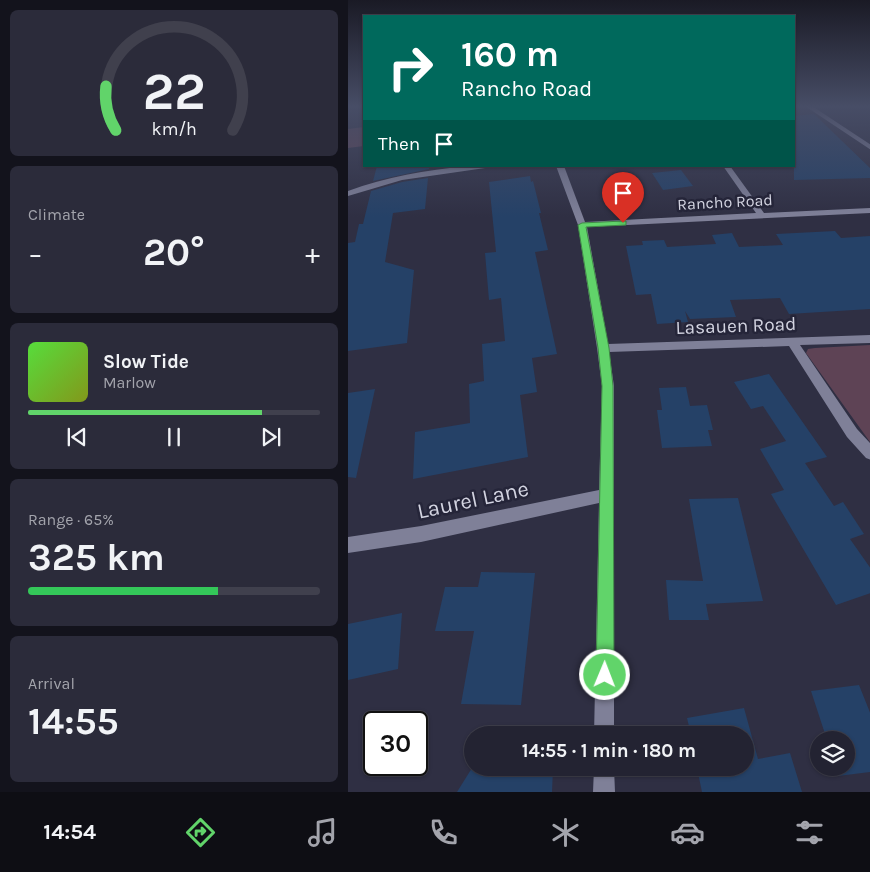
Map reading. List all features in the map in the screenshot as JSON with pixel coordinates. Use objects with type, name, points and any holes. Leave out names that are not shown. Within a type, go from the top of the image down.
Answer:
[{"type":"street","points":[[348,194],[402,176],[487,167]]},
{"type":"street","points":[[560,167],[582,225],[604,348],[608,386],[604,726]]},
{"type":"street","points":[[727,167],[760,215]]},
{"type":"street","name":"Rancho Road","points":[[582,225],[870,210]]},
{"type":"street","name":"Lasauen Road","points":[[604,348],[870,339]]},
{"type":"street","points":[[792,342],[852,433],[870,454]]},
{"type":"street","name":"Laurel Lane","points":[[348,545],[421,534],[607,495]]},
{"type":"street","points":[[604,776],[604,792]]},
{"type":"shaded area","points":[[348,143],[363,143],[363,146],[348,148]]},
{"type":"shaded area","points":[[870,345],[870,442],[806,353],[808,349],[815,348]]},
{"type":"building","points":[[795,143],[844,143],[871,169],[871,178],[794,180]]},
{"type":"building","points":[[377,167],[429,167],[429,169],[373,181]]},
{"type":"building","points":[[681,170],[693,186],[663,190],[652,173]]},
{"type":"building","points":[[530,176],[541,213],[539,213],[548,250],[535,252],[557,354],[532,358],[537,392],[520,395],[528,457],[413,479],[415,432],[470,423],[469,384],[484,381],[482,344],[505,341],[501,298],[489,300],[485,253],[496,252],[489,182]]},
{"type":"building","points":[[428,178],[425,209],[393,213],[385,262],[414,270],[407,343],[348,351],[348,243],[355,242],[359,224],[363,224],[371,191],[402,182]]},
{"type":"building","points":[[835,231],[841,238],[871,236],[871,309],[789,314],[780,298],[730,300],[736,317],[690,319],[685,311],[688,322],[657,324],[651,294],[636,295],[626,246],[643,245],[642,241],[664,240],[667,247],[716,244],[712,235],[732,233],[739,247],[783,245],[776,234]]},
{"type":"building","points":[[769,374],[827,457],[805,463],[834,506],[843,502],[864,534],[850,539],[871,569],[871,593],[836,605],[771,494],[784,490],[760,449],[786,441],[763,406],[751,409],[734,382]]},
{"type":"building","points":[[686,387],[690,406],[707,405],[713,430],[708,430],[712,446],[662,448],[657,410],[662,410],[659,388]]},
{"type":"building","points":[[375,389],[356,478],[348,477],[348,393]]},
{"type":"building","points":[[738,498],[763,601],[706,604],[709,620],[669,620],[666,580],[703,581],[689,499]]},
{"type":"building","points":[[481,572],[535,573],[521,705],[461,704],[474,631],[435,631],[445,587],[478,587]]},
{"type":"building","points":[[402,613],[398,669],[348,680],[348,624]]},
{"type":"building","points":[[859,685],[871,715],[871,772],[855,774],[855,731],[824,731],[811,691]]},
{"type":"building","points":[[744,708],[749,726],[689,726],[687,718]]},
{"type":"building","points":[[754,744],[758,759],[790,753],[802,792],[702,792],[699,776],[754,776]]},
{"type":"building","points":[[467,776],[553,776],[552,792],[457,792]]},
{"type":"route","points":[[605,675],[608,386],[604,348],[582,225],[623,223]]}]
